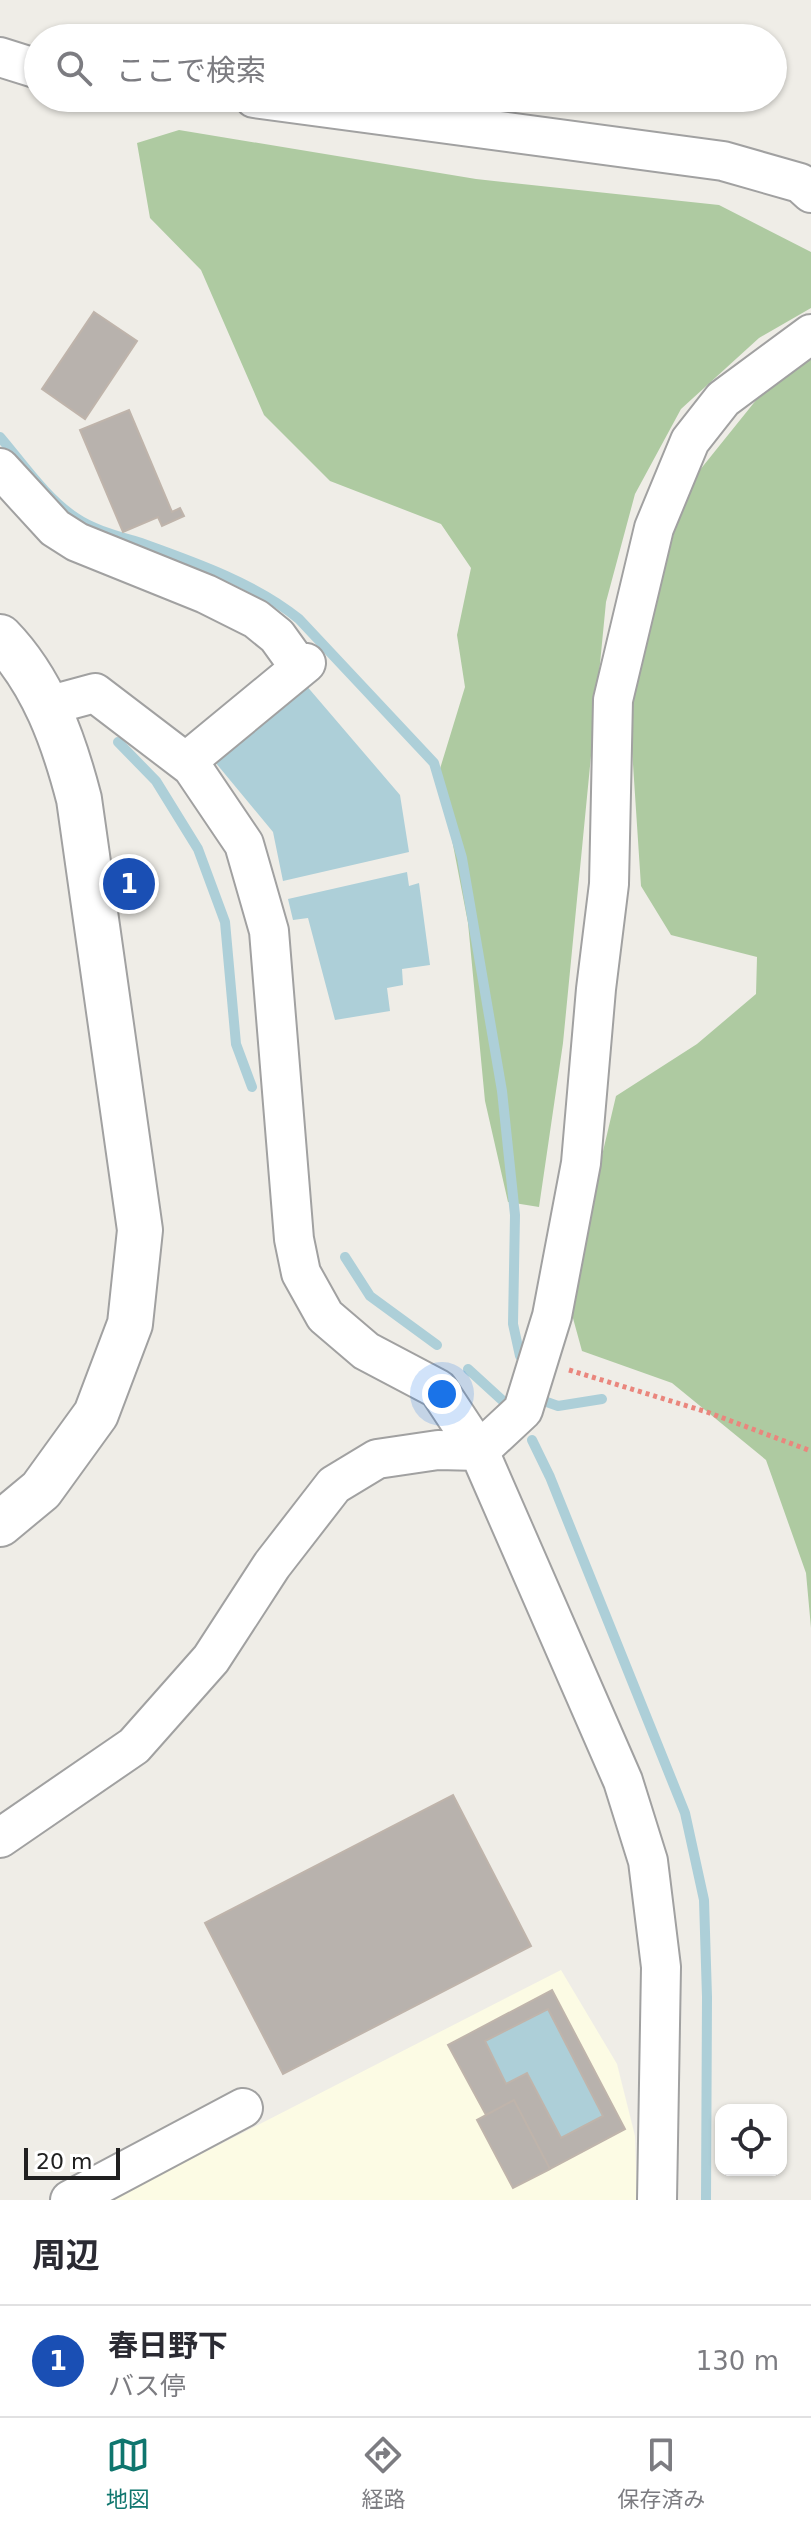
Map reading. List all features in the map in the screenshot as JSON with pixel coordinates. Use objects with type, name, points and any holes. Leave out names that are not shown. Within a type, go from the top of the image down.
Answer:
[{"type":"street","points":[[0,57],[24,65]]},
{"type":"street","points":[[358,112],[723,161],[800,183],[811,193]]},
{"type":"street","points":[[0,1838],[134,1746],[211,1659],[272,1565],[334,1485],[377,1459],[438,1450],[479,1451],[523,1410],[552,1316],[581,1163],[596,989],[609,884],[613,700],[654,528],[690,441],[723,399],[811,334]]},
{"type":"street","points":[[0,468],[55,528],[77,542],[256,619],[277,636],[303,665],[186,762]]},
{"type":"street","points":[[0,637],[47,706],[65,745],[79,799],[140,1230],[130,1324],[96,1414],[41,1490],[0,1524]]},
{"type":"street","points":[[47,706],[95,693],[192,767],[244,844],[269,931],[294,1239],[301,1273],[325,1316],[366,1351],[438,1389],[479,1451],[623,1781],[648,1861],[661,1967],[657,2200]]},
{"type":"street","points":[[70,2200],[243,2108]]},
{"type":"path","points":[[566,1368],[707,1412],[811,1451]]},
{"type":"shaded area","points":[[561,1970],[617,2064],[635,2136],[637,2200],[111,2200]]},
{"type":"green space","points":[[179,130],[476,179],[719,205],[811,252],[811,308],[759,338],[681,409],[635,494],[606,602],[563,1043],[539,1207],[508,1202],[485,1101],[468,923],[439,772],[465,687],[457,635],[471,568],[441,524],[330,481],[264,415],[201,270],[150,218],[137,143]]},
{"type":"green space","points":[[811,358],[811,1628],[806,1573],[766,1460],[672,1383],[582,1351],[568,1300],[616,1096],[697,1044],[756,994],[757,957],[671,935],[641,886],[632,749],[633,681],[687,486],[769,384]]},
{"type":"water","points":[[305,684],[400,795],[409,852],[283,881],[273,832],[215,762]]},
{"type":"water","points":[[407,872],[409,886],[419,883],[430,965],[402,969],[403,985],[387,988],[390,1011],[335,1020],[308,918],[293,920],[288,899]]},
{"type":"water","points":[[548,2009],[603,2116],[561,2138],[528,2074],[506,2084],[485,2041]]},
{"type":"building","points":[[94,312],[137,341],[85,419],[42,389]]},
{"type":"building","points":[[129,410],[172,512],[180,508],[184,516],[162,526],[158,517],[123,532],[80,430]]},
{"type":"building","points":[[453,1795],[531,1946],[283,2074],[205,1923]]},
{"type":"building","points":[[552,1990],[625,2129],[550,2169],[514,2100],[486,2115],[448,2045]],"holes":[[[548,2009],[603,2116],[561,2138],[527,2073],[506,2084],[485,2041]]]},
{"type":"building","points":[[514,2100],[550,2169],[513,2188],[477,2120]]},
{"type":"waterway","points":[[0,437],[45,491],[83,523],[225,576],[264,595],[299,619],[434,763],[462,858],[502,1091],[515,1215],[513,1324],[520,1356]]},
{"type":"waterway","points":[[118,742],[156,781],[198,849],[225,922],[236,1044],[252,1087]]},
{"type":"waterway","points":[[345,1257],[370,1296],[437,1345]]},
{"type":"waterway","points":[[468,1369],[503,1401]]},
{"type":"waterway","points":[[544,1401],[558,1406],[602,1399]]},
{"type":"waterway","points":[[532,1440],[550,1477],[685,1813],[704,1900],[706,2200]]},
{"type":"place","name":"春日野下","points":[[129,884]]}]
